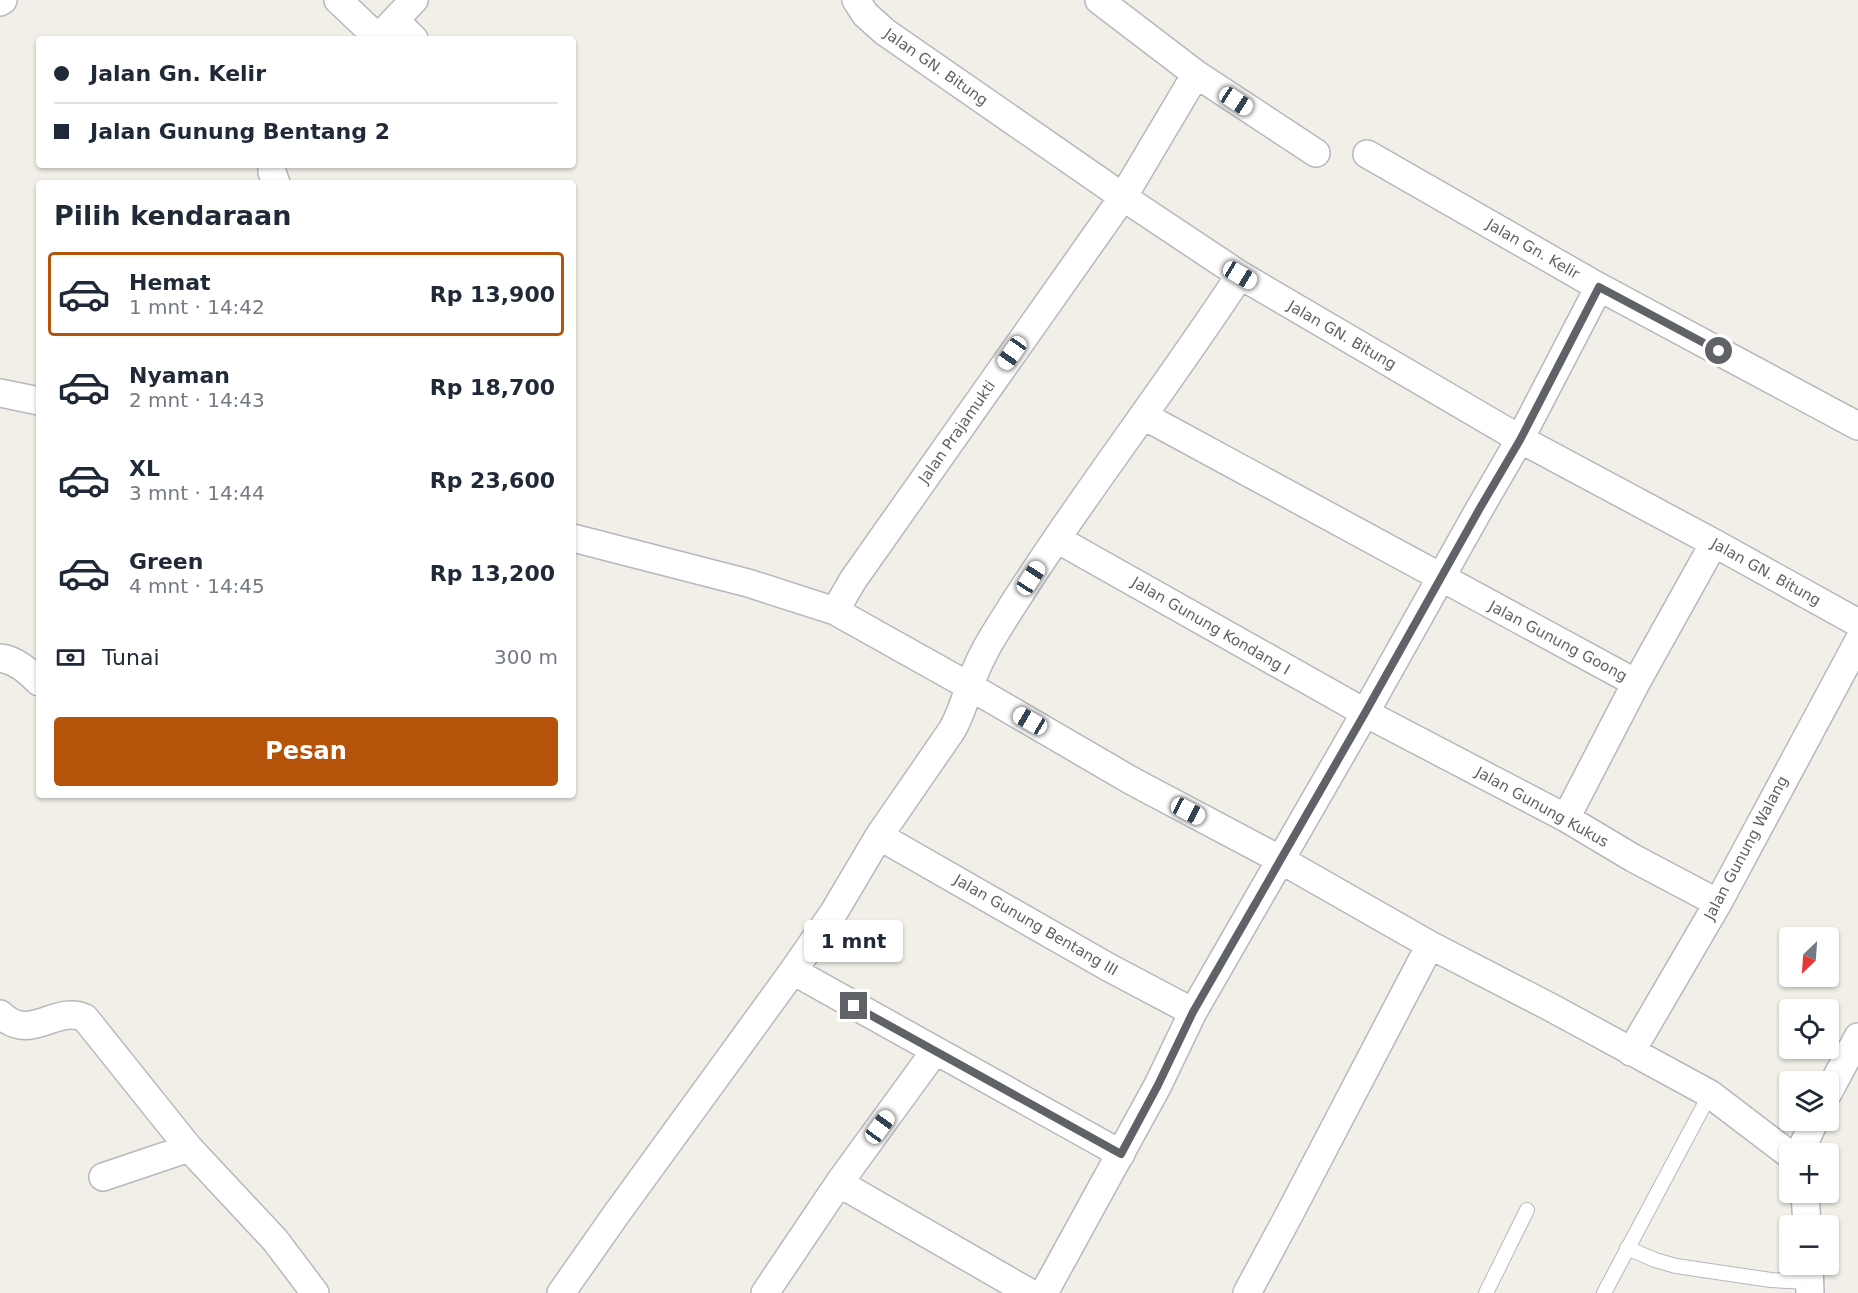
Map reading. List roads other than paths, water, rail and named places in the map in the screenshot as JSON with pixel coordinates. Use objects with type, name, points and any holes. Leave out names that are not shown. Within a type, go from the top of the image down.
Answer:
[{"type":"street","points":[[338,0],[383,32],[401,36]]},
{"type":"street","points":[[383,32],[414,0]]},
{"type":"street","name":"Jalan GN. Bitung","points":[[856,0],[865,14],[885,32],[1122,197],[1240,275],[1520,440],[1714,543],[1858,624]]},
{"type":"street","points":[[1099,0],[1196,74],[1316,153]]},
{"type":"street","name":"Jalan Prajamukti","points":[[835,611],[860,570],[1122,197],[1196,74]]},
{"type":"street","name":"Jalan Gn. Kelir","points":[[1367,154],[1599,287],[1858,426]]},
{"type":"street","points":[[561,1293],[834,912],[879,836],[961,715],[969,686],[993,636],[1057,539],[1196,342],[1240,275]]},
{"type":"street","points":[[1044,1293],[1158,1085],[1193,1012],[1520,440],[1599,287]]},
{"type":"street","points":[[0,393],[36,400]]},
{"type":"street","name":"Jalan Gunung Goong","points":[[1144,416],[1636,683],[1566,818]]},
{"type":"street","points":[[576,538],[748,584],[835,611],[1132,781],[1281,860],[1430,945],[1710,1094],[1779,1147]]},
{"type":"street","name":"Jalan Gunung Kondang I","points":[[1057,539],[1365,713]]},
{"type":"street","points":[[1636,683],[1714,543]]},
{"type":"street","name":"Jalan Gunung Walang","points":[[1631,1052],[1718,903],[1858,642]]},
{"type":"street","points":[[0,658],[19,665],[36,679]]},
{"type":"street","name":"Jalan Gunung Kukus","points":[[1365,713],[1566,818],[1633,858],[1718,903]]},
{"type":"street","name":"Jalan Gunung Bentang III","points":[[879,836],[1098,961],[1193,1012]]},
{"type":"street","points":[[1246,1293],[1430,945]]},
{"type":"street","points":[[793,971],[1121,1154]]},
{"type":"street","points":[[0,1014],[6,1020],[16,1024],[36,1026],[67,1014],[77,1014],[85,1018],[189,1148],[275,1240],[315,1293]]},
{"type":"street","points":[[1839,1073],[1858,1037]]},
{"type":"street","points":[[765,1293],[839,1183],[935,1051]]},
{"type":"street","points":[[103,1177],[189,1148]]},
{"type":"street","points":[[839,1183],[1030,1293]]},
{"type":"lane","points":[[1604,1293],[1710,1094]]},
{"type":"lane","points":[[1486,1293],[1527,1210]]},
{"type":"lane","points":[[1627,1248],[1676,1266],[1772,1280],[1809,1280]]}]
